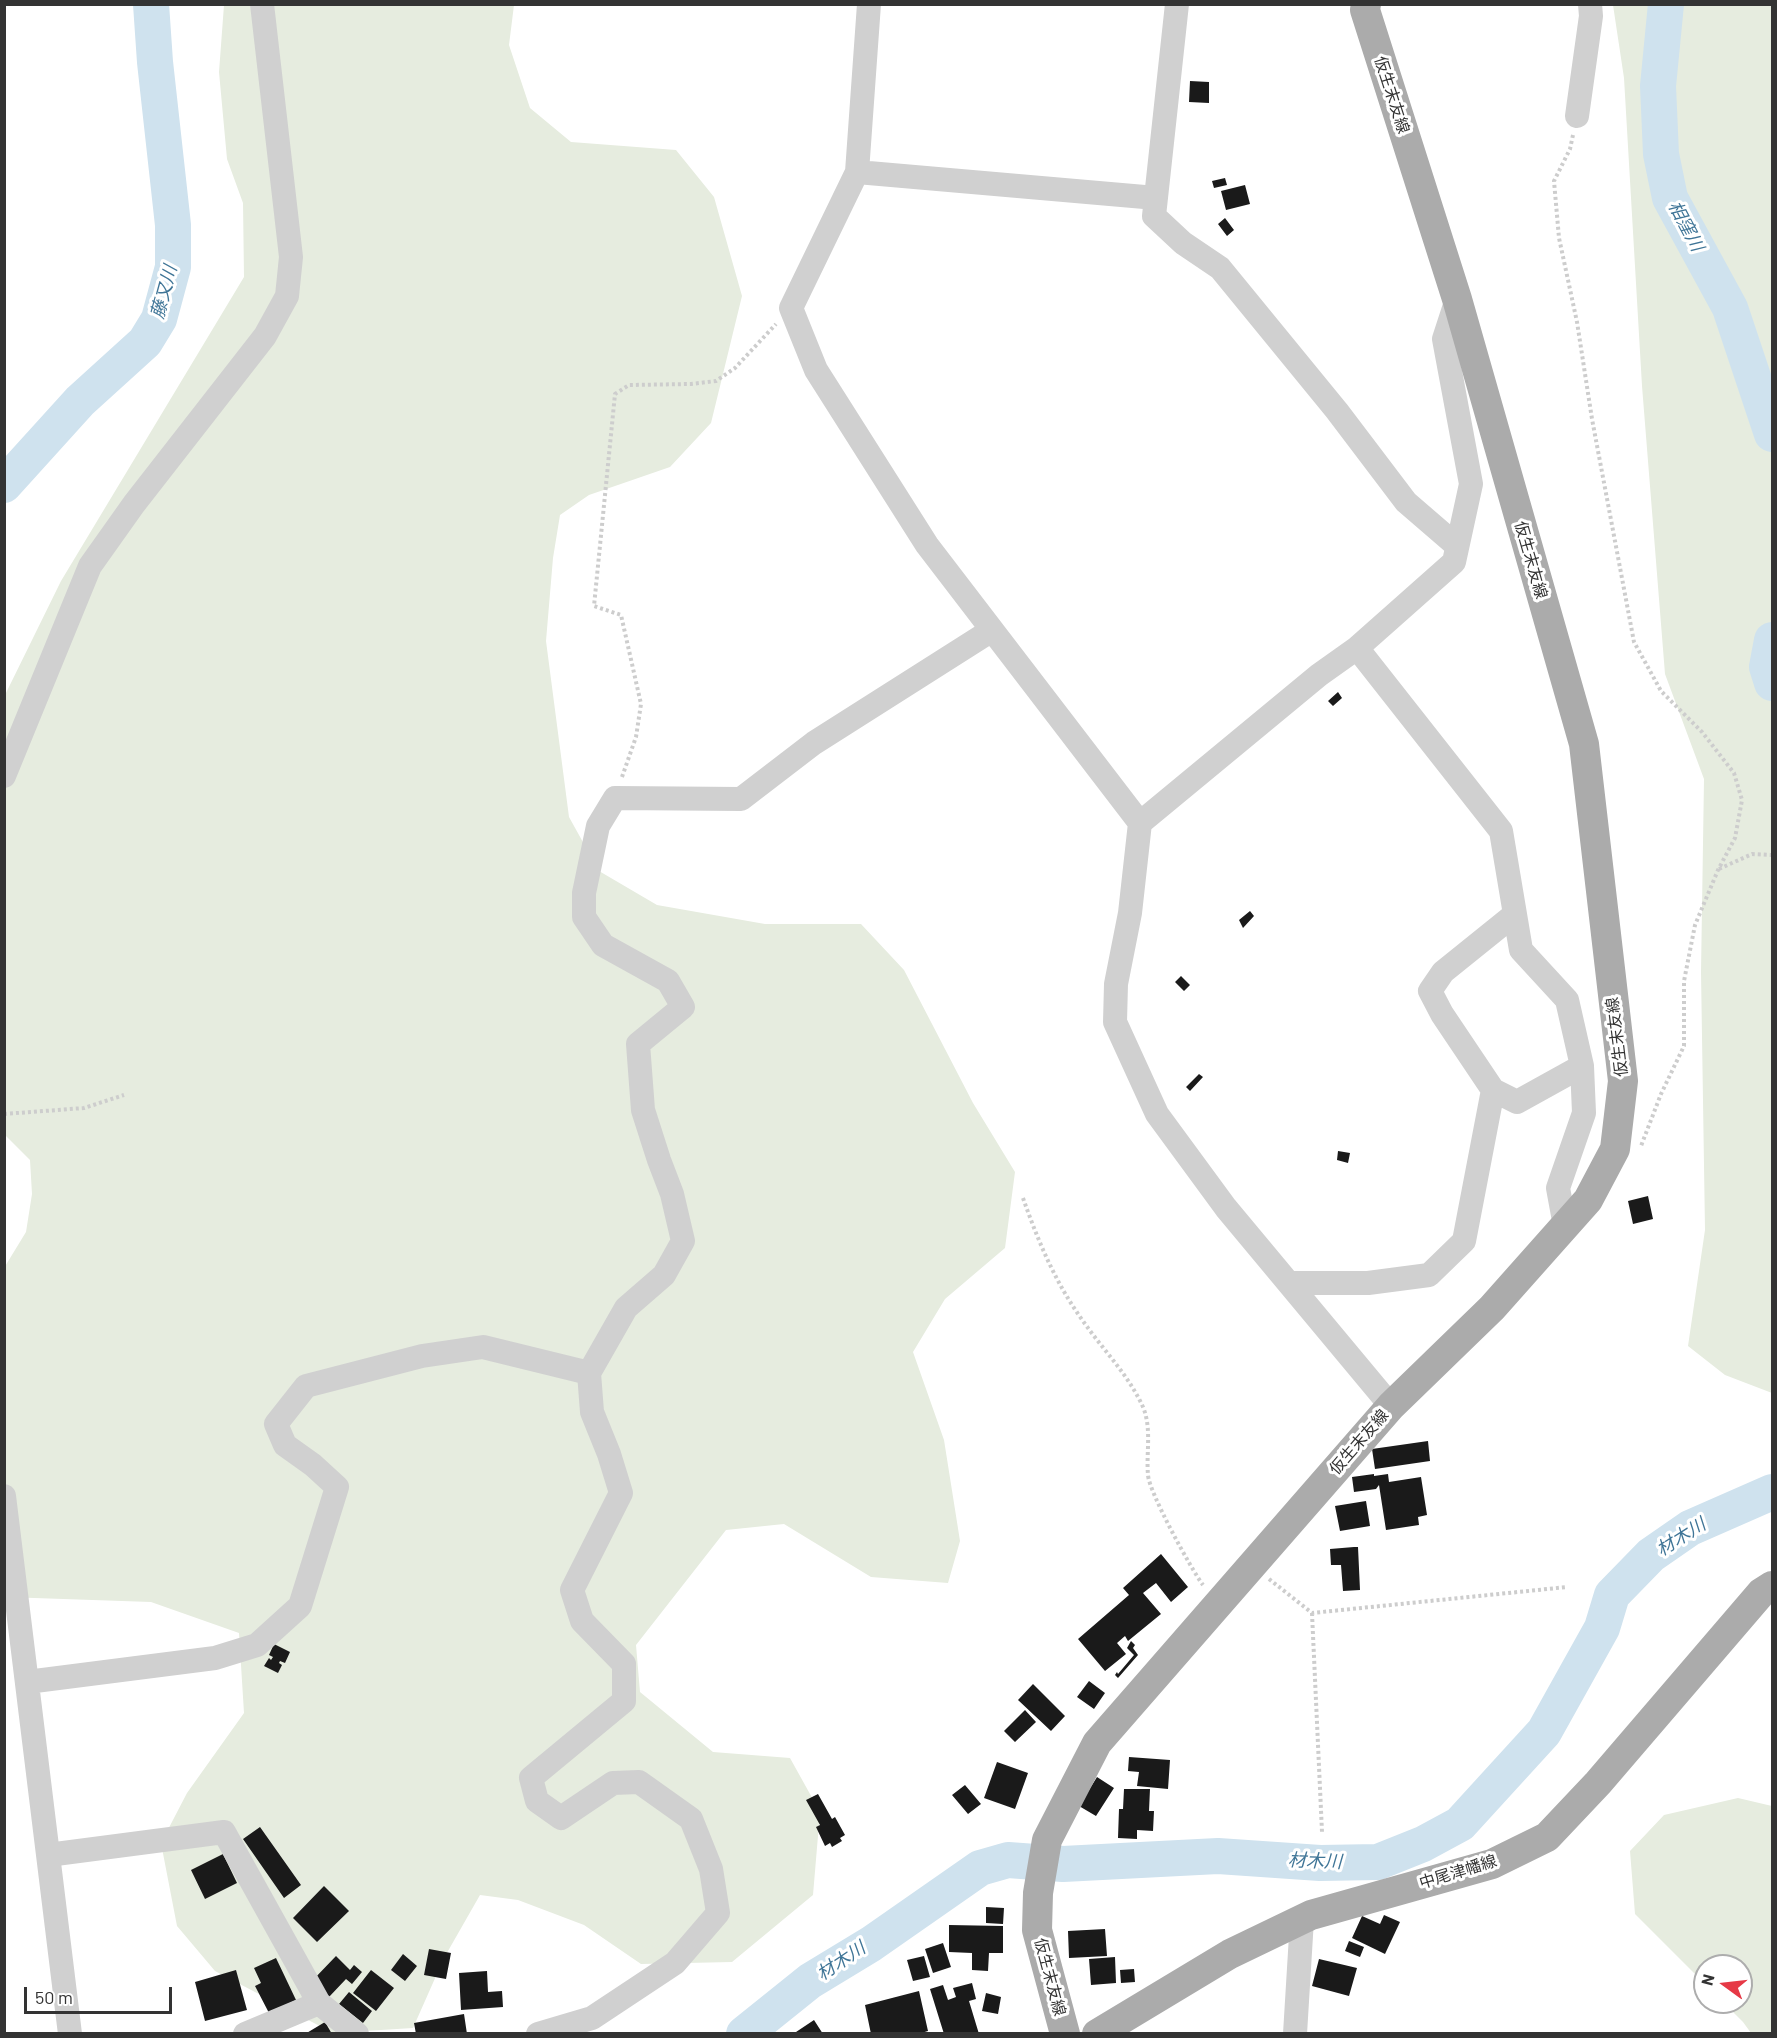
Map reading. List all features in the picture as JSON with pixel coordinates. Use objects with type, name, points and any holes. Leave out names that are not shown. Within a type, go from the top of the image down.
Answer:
[{"type":"main road","name":"仮生末友線","points":[[1065,2034],[1037,1930],[1038,1893],[1047,1840],[1097,1743],[1391,1406],[1492,1308],[1588,1200],[1615,1149],[1623,1081],[1584,744],[1457,299],[1366,6]]},
{"type":"main road","name":"中尾津幡線","points":[[1097,2034],[1230,1954],[1302,1919],[1492,1864],[1546,1837],[1598,1783],[1761,1593],[1773,1586]]},
{"type":"street","points":[[4,776],[90,566],[134,504],[265,336],[287,296],[291,257],[262,4]]},
{"type":"street","points":[[869,4],[857,172],[791,308],[816,369],[927,545],[1140,823],[1130,913],[1116,984],[1115,1022],[1157,1114],[1226,1208],[1391,1406]]},
{"type":"street","points":[[1177,4],[1154,216],[1183,243],[1220,267],[1337,411],[1406,502],[1457,546]]},
{"type":"street","points":[[1577,116],[1591,16],[1590,4]]},
{"type":"street","points":[[857,172],[1156,198]]},
{"type":"street","points":[[1140,823],[1319,675],[1357,648],[1454,562],[1471,484],[1444,339],[1457,299]]},
{"type":"street","points":[[538,2034],[592,2018],[675,1963],[718,1913],[711,1869],[691,1819],[639,1782],[613,1783],[561,1818],[537,1801],[531,1778],[624,1701],[624,1664],[582,1621],[572,1590],[621,1494],[609,1454],[592,1412],[590,1373],[627,1308],[664,1275],[683,1241],[672,1194],[643,1110],[638,1044],[683,1007],[668,981],[603,945],[584,917],[584,893],[598,826],[615,798],[741,799],[814,743],[992,630]]},
{"type":"street","points":[[1357,648],[1501,831],[1521,950],[1567,1000],[1582,1066],[1584,1113],[1558,1188],[1565,1226]]},
{"type":"street","points":[[1515,914],[1443,972],[1430,992],[1442,1014],[1493,1090],[1517,1101],[1582,1066]]},
{"type":"street","points":[[1289,1283],[1368,1283],[1429,1275],[1464,1241],[1493,1090]]},
{"type":"street","points":[[27,1682],[214,1658],[257,1645],[300,1606],[337,1487],[313,1465],[285,1445],[276,1424],[306,1386],[422,1356],[483,1347],[590,1373]]},
{"type":"street","points":[[4,1496],[70,2034]]},
{"type":"street","points":[[48,1855],[224,1832],[319,2003],[357,2034]]},
{"type":"street","points":[[1294,2034],[1302,1919]]},
{"type":"street","points":[[245,2034],[319,2003]]},
{"type":"path","points":[[1577,116],[1570,149],[1554,181],[1559,238],[1577,322],[1592,419],[1634,642],[1661,691],[1702,732],[1734,774],[1742,800],[1735,838],[1718,870],[1695,925],[1684,981],[1684,1046],[1637,1152]]},
{"type":"path","points":[[615,798],[636,737],[641,704],[621,615],[594,606],[615,394],[629,384],[692,384],[716,381],[735,368],[791,308]]},
{"type":"path","points":[[1718,870],[1752,854],[1773,855]]},
{"type":"path","points":[[4,1114],[84,1108],[124,1095]]},
{"type":"path","points":[[1023,1198],[1056,1278],[1083,1321],[1123,1371],[1143,1408],[1149,1437],[1148,1477],[1164,1515],[1200,1581],[1218,1604]]},
{"type":"path","points":[[1252,1565],[1312,1613],[1567,1587]]},
{"type":"path","points":[[1312,1613],[1322,1832]]},
{"type":"shaded area","points":[[224,5],[514,5],[509,45],[530,108],[571,142],[676,150],[714,197],[742,296],[711,423],[670,467],[589,495],[560,515],[553,558],[546,641],[569,817],[599,871],[657,905],[765,924],[861,924],[904,970],[973,1103],[1015,1172],[1005,1248],[945,1299],[913,1352],[944,1440],[960,1541],[948,1583],[871,1577],[784,1524],[726,1530],[636,1645],[640,1692],[713,1752],[790,1758],[820,1812],[813,1895],[732,1962],[641,1964],[584,1925],[518,1900],[480,1895],[444,1958],[413,2028],[333,2033],[215,1971],[177,1926],[161,1843],[187,1793],[244,1713],[239,1633],[151,1602],[5,1597],[4,1268],[26,1232],[32,1194],[30,1160],[5,1135],[5,695],[61,581],[244,277],[243,203],[227,159],[219,72]]},
{"type":"shaded area","points":[[1613,5],[1772,5],[1772,1393],[1725,1375],[1688,1346],[1705,1230],[1701,972],[1704,779],[1665,674],[1642,386],[1624,78]]},
{"type":"shaded area","points":[[1738,1798],[1772,1806],[1772,2033],[1751,2033],[1735,2014],[1753,2014],[1753,1954],[1693,1954],[1693,1972],[1635,1914],[1630,1851],[1664,1815]]},
{"type":"building","points":[[1190,81],[1209,82],[1209,103],[1189,102]]},
{"type":"building","points":[[1225,178],[1227,185],[1214,188],[1212,181]]},
{"type":"building","points":[[1245,185],[1250,204],[1226,210],[1221,191]]},
{"type":"building","points":[[1225,218],[1234,230],[1227,236],[1218,224]]},
{"type":"building","points":[[1338,692],[1342,698],[1333,706],[1328,701]]},
{"type":"building","points":[[1250,911],[1254,916],[1243,928],[1239,920]]},
{"type":"building","points":[[1181,976],[1190,985],[1184,991],[1175,982]]},
{"type":"building","points":[[1199,1074],[1203,1077],[1190,1091],[1186,1087]]},
{"type":"building","points":[[1338,1151],[1350,1153],[1348,1163],[1337,1160]]},
{"type":"building","points":[[1648,1196],[1653,1219],[1633,1224],[1628,1201]]},
{"type":"building","points":[[1428,1441],[1430,1461],[1375,1469],[1372,1449]]},
{"type":"building","points":[[1374,1474],[1374,1476],[1388,1474],[1389,1482],[1421,1477],[1427,1515],[1418,1517],[1419,1525],[1386,1530],[1379,1485],[1376,1489],[1354,1492],[1352,1477]]},
{"type":"building","points":[[1366,1501],[1370,1526],[1340,1531],[1335,1506]]},
{"type":"building","points":[[1358,1547],[1360,1590],[1343,1591],[1341,1565],[1331,1565],[1330,1549]]},
{"type":"building","points":[[1161,1554],[1188,1587],[1171,1602],[1156,1583],[1143,1593],[1161,1614],[1128,1641],[1125,1636],[1117,1643],[1126,1654],[1105,1671],[1078,1639],[1129,1595],[1123,1588]]},
{"type":"building","points":[[1131,1641],[1138,1655],[1118,1678],[1115,1675],[1117,1672],[1118,1674],[1134,1655],[1127,1648]]},
{"type":"building","points":[[274,1644],[290,1652],[285,1663],[280,1661],[282,1665],[278,1673],[264,1666],[269,1658],[271,1660],[273,1657],[269,1655]]},
{"type":"building","points":[[1089,1681],[1105,1693],[1094,1709],[1077,1697]]},
{"type":"building","points":[[1033,1684],[1065,1716],[1051,1731],[1018,1700]]},
{"type":"building","points":[[1025,1710],[1036,1722],[1015,1742],[1004,1731]]},
{"type":"building","points":[[1129,1757],[1170,1760],[1168,1789],[1137,1786],[1139,1772],[1128,1771]]},
{"type":"building","points":[[997,1762],[1028,1773],[1015,1809],[984,1798]]},
{"type":"building","points":[[1097,1777],[1114,1788],[1096,1816],[1079,1806]]},
{"type":"building","points":[[965,1785],[981,1804],[968,1814],[952,1795]]},
{"type":"building","points":[[1124,1789],[1150,1789],[1149,1811],[1154,1811],[1153,1831],[1137,1830],[1137,1839],[1118,1838],[1119,1809],[1123,1809]]},
{"type":"building","points":[[818,1794],[832,1819],[835,1817],[845,1835],[840,1838],[842,1841],[832,1847],[830,1843],[825,1846],[816,1827],[820,1825],[806,1800]]},
{"type":"building","points":[[260,1827],[301,1885],[284,1898],[243,1839]]},
{"type":"building","points":[[223,1854],[237,1883],[205,1899],[191,1870]]},
{"type":"building","points":[[324,1886],[349,1911],[317,1942],[293,1918]]},
{"type":"building","points":[[986,1907],[1004,1908],[1003,1924],[986,1923]]},
{"type":"building","points":[[1384,1915],[1400,1922],[1385,1954],[1352,1938],[1362,1916],[1380,1924]]},
{"type":"building","points":[[949,1925],[1003,1926],[1003,1953],[989,1953],[988,1971],[972,1970],[972,1953],[949,1952]]},
{"type":"building","points":[[1105,1929],[1107,1956],[1069,1958],[1068,1931]]},
{"type":"building","points":[[1349,1941],[1364,1947],[1360,1957],[1345,1951]]},
{"type":"building","points":[[943,1943],[951,1967],[933,1973],[925,1949]]},
{"type":"building","points":[[429,1949],[451,1953],[446,1979],[424,1975]]},
{"type":"building","points":[[403,1954],[417,1966],[405,1981],[391,1970]]},
{"type":"building","points":[[336,1956],[350,1970],[354,1965],[362,1972],[352,1984],[346,1979],[329,1997],[312,1981]]},
{"type":"building","points":[[924,1956],[930,1977],[913,1981],[907,1960]]},
{"type":"building","points":[[1115,1957],[1116,1983],[1091,1985],[1089,1959]]},
{"type":"building","points":[[276,1958],[296,2000],[269,2013],[255,1986],[261,1983],[254,1968]]},
{"type":"building","points":[[1319,1959],[1357,1968],[1349,1996],[1312,1986]]},
{"type":"building","points":[[1134,1969],[1135,1982],[1121,1983],[1120,1970]]},
{"type":"building","points":[[236,1970],[247,2010],[205,2021],[195,1982]]},
{"type":"building","points":[[371,1970],[394,1988],[376,2011],[353,1993]]},
{"type":"building","points":[[487,1971],[488,1992],[502,1991],[503,2007],[461,2010],[459,1973]]},
{"type":"building","points":[[972,1983],[976,1999],[969,2001],[979,2034],[944,2034],[930,1989],[943,1985],[948,2000],[956,1997],[953,1988]]},
{"type":"building","points":[[919,1991],[928,2031],[918,2034],[871,2034],[865,2005]]},
{"type":"building","points":[[349,1992],[372,2011],[363,2023],[339,2004]]},
{"type":"building","points":[[986,1993],[1001,1997],[998,2014],[982,2011]]},
{"type":"building","points":[[464,2014],[467,2034],[416,2034],[414,2023]]},
{"type":"building","points":[[814,2020],[823,2034],[793,2034]]},
{"type":"building","points":[[325,2022],[332,2034],[305,2034]]},
{"type":"waterway","name":"藤又川","points":[[4,485],[80,401],[145,342],[159,319],[173,267],[173,225],[151,4]]},
{"type":"waterway","name":"相窪川","points":[[1666,4],[1658,86],[1661,154],[1670,198],[1730,308],[1772,434]]},
{"type":"waterway","name":"相窪川","points":[[1772,640],[1767,667],[1772,683]]},
{"type":"waterway","name":"材木川","points":[[744,2034],[810,1981],[871,1944],[980,1868],[1008,1860],[1063,1864],[1218,1856],[1320,1863],[1378,1862],[1423,1844],[1460,1824],[1544,1732],[1602,1628],[1612,1595],[1651,1555],[1690,1528],[1772,1492]]}]
